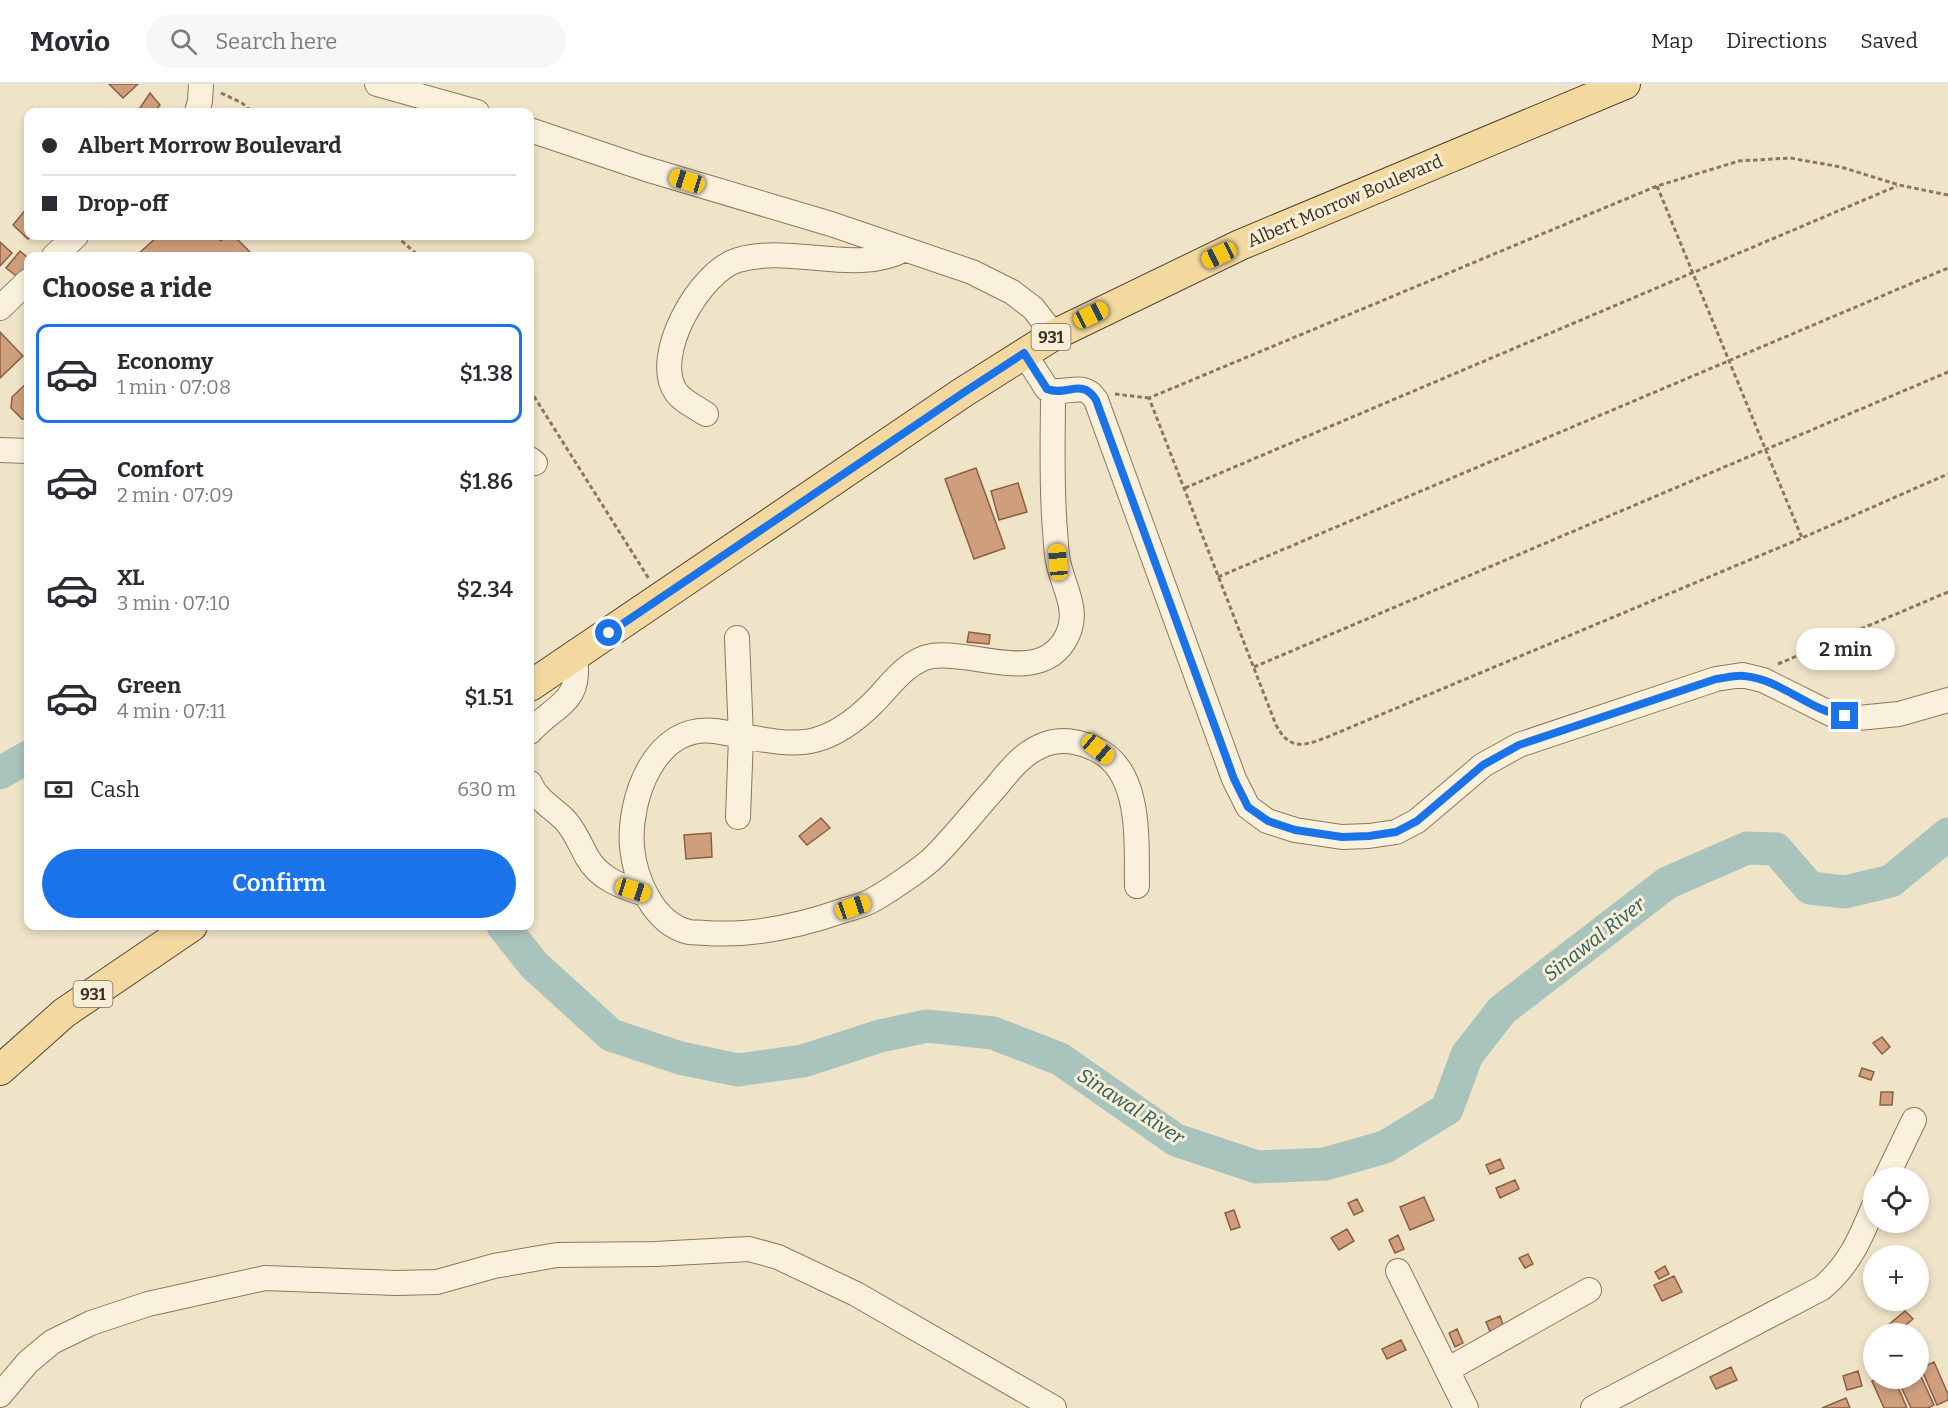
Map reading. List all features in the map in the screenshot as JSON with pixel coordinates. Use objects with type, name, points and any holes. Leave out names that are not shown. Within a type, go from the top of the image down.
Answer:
[{"type":"main road","name":"Albert Morrow Boulevard","points":[[534,683],[953,399],[1054,335],[1240,245],[1625,84]]},
{"type":"main road","name":"931","points":[[0,1070],[64,1013],[186,930]]},
{"type":"street","points":[[198,108],[201,84]]},
{"type":"street","points":[[377,84],[463,108]]},
{"type":"street","points":[[534,131],[646,169],[831,224],[972,272],[1012,292],[1033,308],[1054,335]]},
{"type":"street","points":[[58,252],[72,240]]},
{"type":"street","points":[[706,414],[677,394],[671,381],[669,366],[672,343],[690,304],[711,278],[735,260],[768,254],[855,260],[879,259],[905,249]]},
{"type":"street","points":[[0,308],[24,285]]},
{"type":"street","points":[[1024,353],[1044,384],[1053,391],[1081,388],[1092,394],[1100,409],[1234,779],[1248,807],[1268,821],[1295,830],[1342,837],[1396,832],[1417,821],[1483,765],[1519,745],[1716,679],[1742,675],[1762,680],[1831,714],[1858,718],[1899,714],[1948,700]]},
{"type":"street","points":[[1053,391],[1053,506],[1058,562],[1069,593],[1072,618],[1069,633],[1060,648],[1038,662],[1019,665],[967,656],[928,656],[897,675],[872,704],[841,730],[812,742],[741,737],[713,731],[694,732],[673,741],[651,764],[642,784],[634,818],[632,844],[635,865],[645,894],[660,915],[686,931],[717,933],[760,931],[819,919],[870,901],[932,859],[1020,758],[1043,744],[1072,740],[1098,749],[1117,765],[1131,794],[1136,837],[1137,886]]},
{"type":"street","points":[[0,450],[24,451]]},
{"type":"street","points":[[737,638],[741,737],[738,817]]},
{"type":"street","points":[[534,729],[565,702],[575,688],[577,669],[575,656]]},
{"type":"street","points":[[534,793],[566,821],[577,836],[588,860],[604,877],[621,886],[645,894]]},
{"type":"street","points":[[1891,1167],[1914,1119]]},
{"type":"street","points":[[1593,1408],[1822,1288],[1834,1278],[1850,1257],[1863,1231]]},
{"type":"street","points":[[0,1395],[28,1362],[52,1342],[91,1323],[148,1304],[265,1278],[396,1283],[437,1282],[494,1266],[557,1255],[748,1249],[778,1257],[856,1294],[1054,1408]]},
{"type":"street","points":[[1398,1271],[1466,1408]]},
{"type":"street","points":[[1447,1370],[1589,1290]]},
{"type":"path","points":[[201,84],[242,103],[248,108]]},
{"type":"path","points":[[1092,394],[1129,394],[1149,398],[1657,186],[1739,161],[1790,158],[1841,167],[1899,185],[1948,195]]},
{"type":"path","points":[[1185,488],[1899,185]]},
{"type":"path","points":[[1657,186],[1802,538]]},
{"type":"path","points":[[401,240],[414,252]]},
{"type":"path","points":[[1218,577],[1728,359],[1948,268]]},
{"type":"path","points":[[1253,667],[1948,372]]},
{"type":"path","points":[[534,396],[661,598]]},
{"type":"path","points":[[1149,398],[1253,667],[1282,736],[1292,744],[1309,744],[1802,538],[1948,474]]},
{"type":"path","points":[[1742,675],[1781,663],[1948,592]]},
{"type":"building","points":[[109,84],[138,84],[123,98]]},
{"type":"building","points":[[150,93],[160,105],[157,108],[140,108]]},
{"type":"building","points":[[24,212],[24,235],[13,225]]},
{"type":"building","points":[[154,240],[238,240],[250,252],[140,252]]},
{"type":"building","points":[[0,242],[12,253],[0,266]]},
{"type":"building","points":[[20,251],[24,254],[24,274],[20,279],[6,268]]},
{"type":"building","points":[[0,332],[23,356],[0,378]]},
{"type":"building","points":[[24,386],[24,419],[11,408],[12,397]]},
{"type":"building","points":[[976,468],[1005,548],[974,559],[945,479]]},
{"type":"building","points":[[1018,483],[1027,512],[999,520],[991,491]]},
{"type":"building","points":[[969,632],[990,635],[989,644],[967,642]]},
{"type":"building","points":[[821,818],[830,828],[807,845],[799,836]]},
{"type":"building","points":[[711,833],[712,857],[686,859],[684,835]]},
{"type":"building","points":[[1882,1037],[1890,1047],[1882,1054],[1873,1043]]},
{"type":"building","points":[[1862,1068],[1874,1072],[1871,1080],[1859,1076]]},
{"type":"building","points":[[1881,1092],[1893,1092],[1892,1105],[1880,1105]]},
{"type":"building","points":[[1500,1159],[1504,1168],[1490,1174],[1486,1165]]},
{"type":"building","points":[[1515,1180],[1519,1189],[1500,1198],[1496,1188]]},
{"type":"building","points":[[1424,1197],[1434,1220],[1410,1230],[1400,1207]]},
{"type":"building","points":[[1357,1199],[1363,1211],[1354,1215],[1348,1203]]},
{"type":"building","points":[[1234,1210],[1240,1227],[1231,1230],[1225,1213]]},
{"type":"building","points":[[1347,1229],[1354,1241],[1339,1250],[1331,1238]]},
{"type":"building","points":[[1398,1235],[1404,1249],[1395,1253],[1389,1240]]},
{"type":"building","points":[[1528,1254],[1533,1264],[1525,1268],[1519,1258]]},
{"type":"building","points":[[1665,1266],[1669,1274],[1659,1279],[1655,1272]]},
{"type":"building","points":[[1674,1276],[1682,1292],[1662,1301],[1654,1285]]},
{"type":"building","points":[[1905,1311],[1913,1319],[1908,1323],[1891,1323]]},
{"type":"building","points":[[1500,1316],[1504,1328],[1491,1334],[1486,1322]]},
{"type":"building","points":[[1457,1329],[1463,1343],[1455,1347],[1449,1333]]},
{"type":"building","points":[[1401,1340],[1406,1350],[1387,1359],[1382,1349]]},
{"type":"building","points":[[1934,1362],[1948,1394],[1948,1400],[1937,1405],[1929,1386],[1929,1364]]},
{"type":"building","points":[[1731,1367],[1737,1380],[1716,1389],[1710,1377]]},
{"type":"building","points":[[1858,1371],[1862,1386],[1847,1390],[1843,1376]]},
{"type":"building","points":[[1876,1389],[1899,1389],[1907,1408],[1884,1408]]},
{"type":"building","points":[[1902,1389],[1927,1389],[1934,1405],[1928,1408],[1911,1408]]},
{"type":"building","points":[[1846,1398],[1850,1408],[1822,1408]]},
{"type":"waterway","name":"Sinawal River","points":[[0,773],[24,759]]},
{"type":"waterway","name":"Sinawal River","points":[[506,930],[534,965],[611,1035],[680,1058],[738,1070],[803,1061],[880,1036],[927,1026],[993,1033],[1060,1059],[1176,1140],[1257,1167],[1325,1164],[1385,1147],[1447,1109],[1467,1055],[1502,1010],[1667,883],[1747,848],[1776,849],[1810,888],[1845,892],[1891,881],[1948,834]]},
{"type":"route","points":[[609,633],[1024,353],[1047,389],[1058,391],[1081,388],[1087,390],[1096,400],[1234,779],[1248,807],[1268,821],[1295,830],[1342,837],[1396,832],[1417,821],[1443,801],[1483,765],[1519,745],[1716,679],[1742,675],[1762,680],[1831,714],[1845,716]]}]
